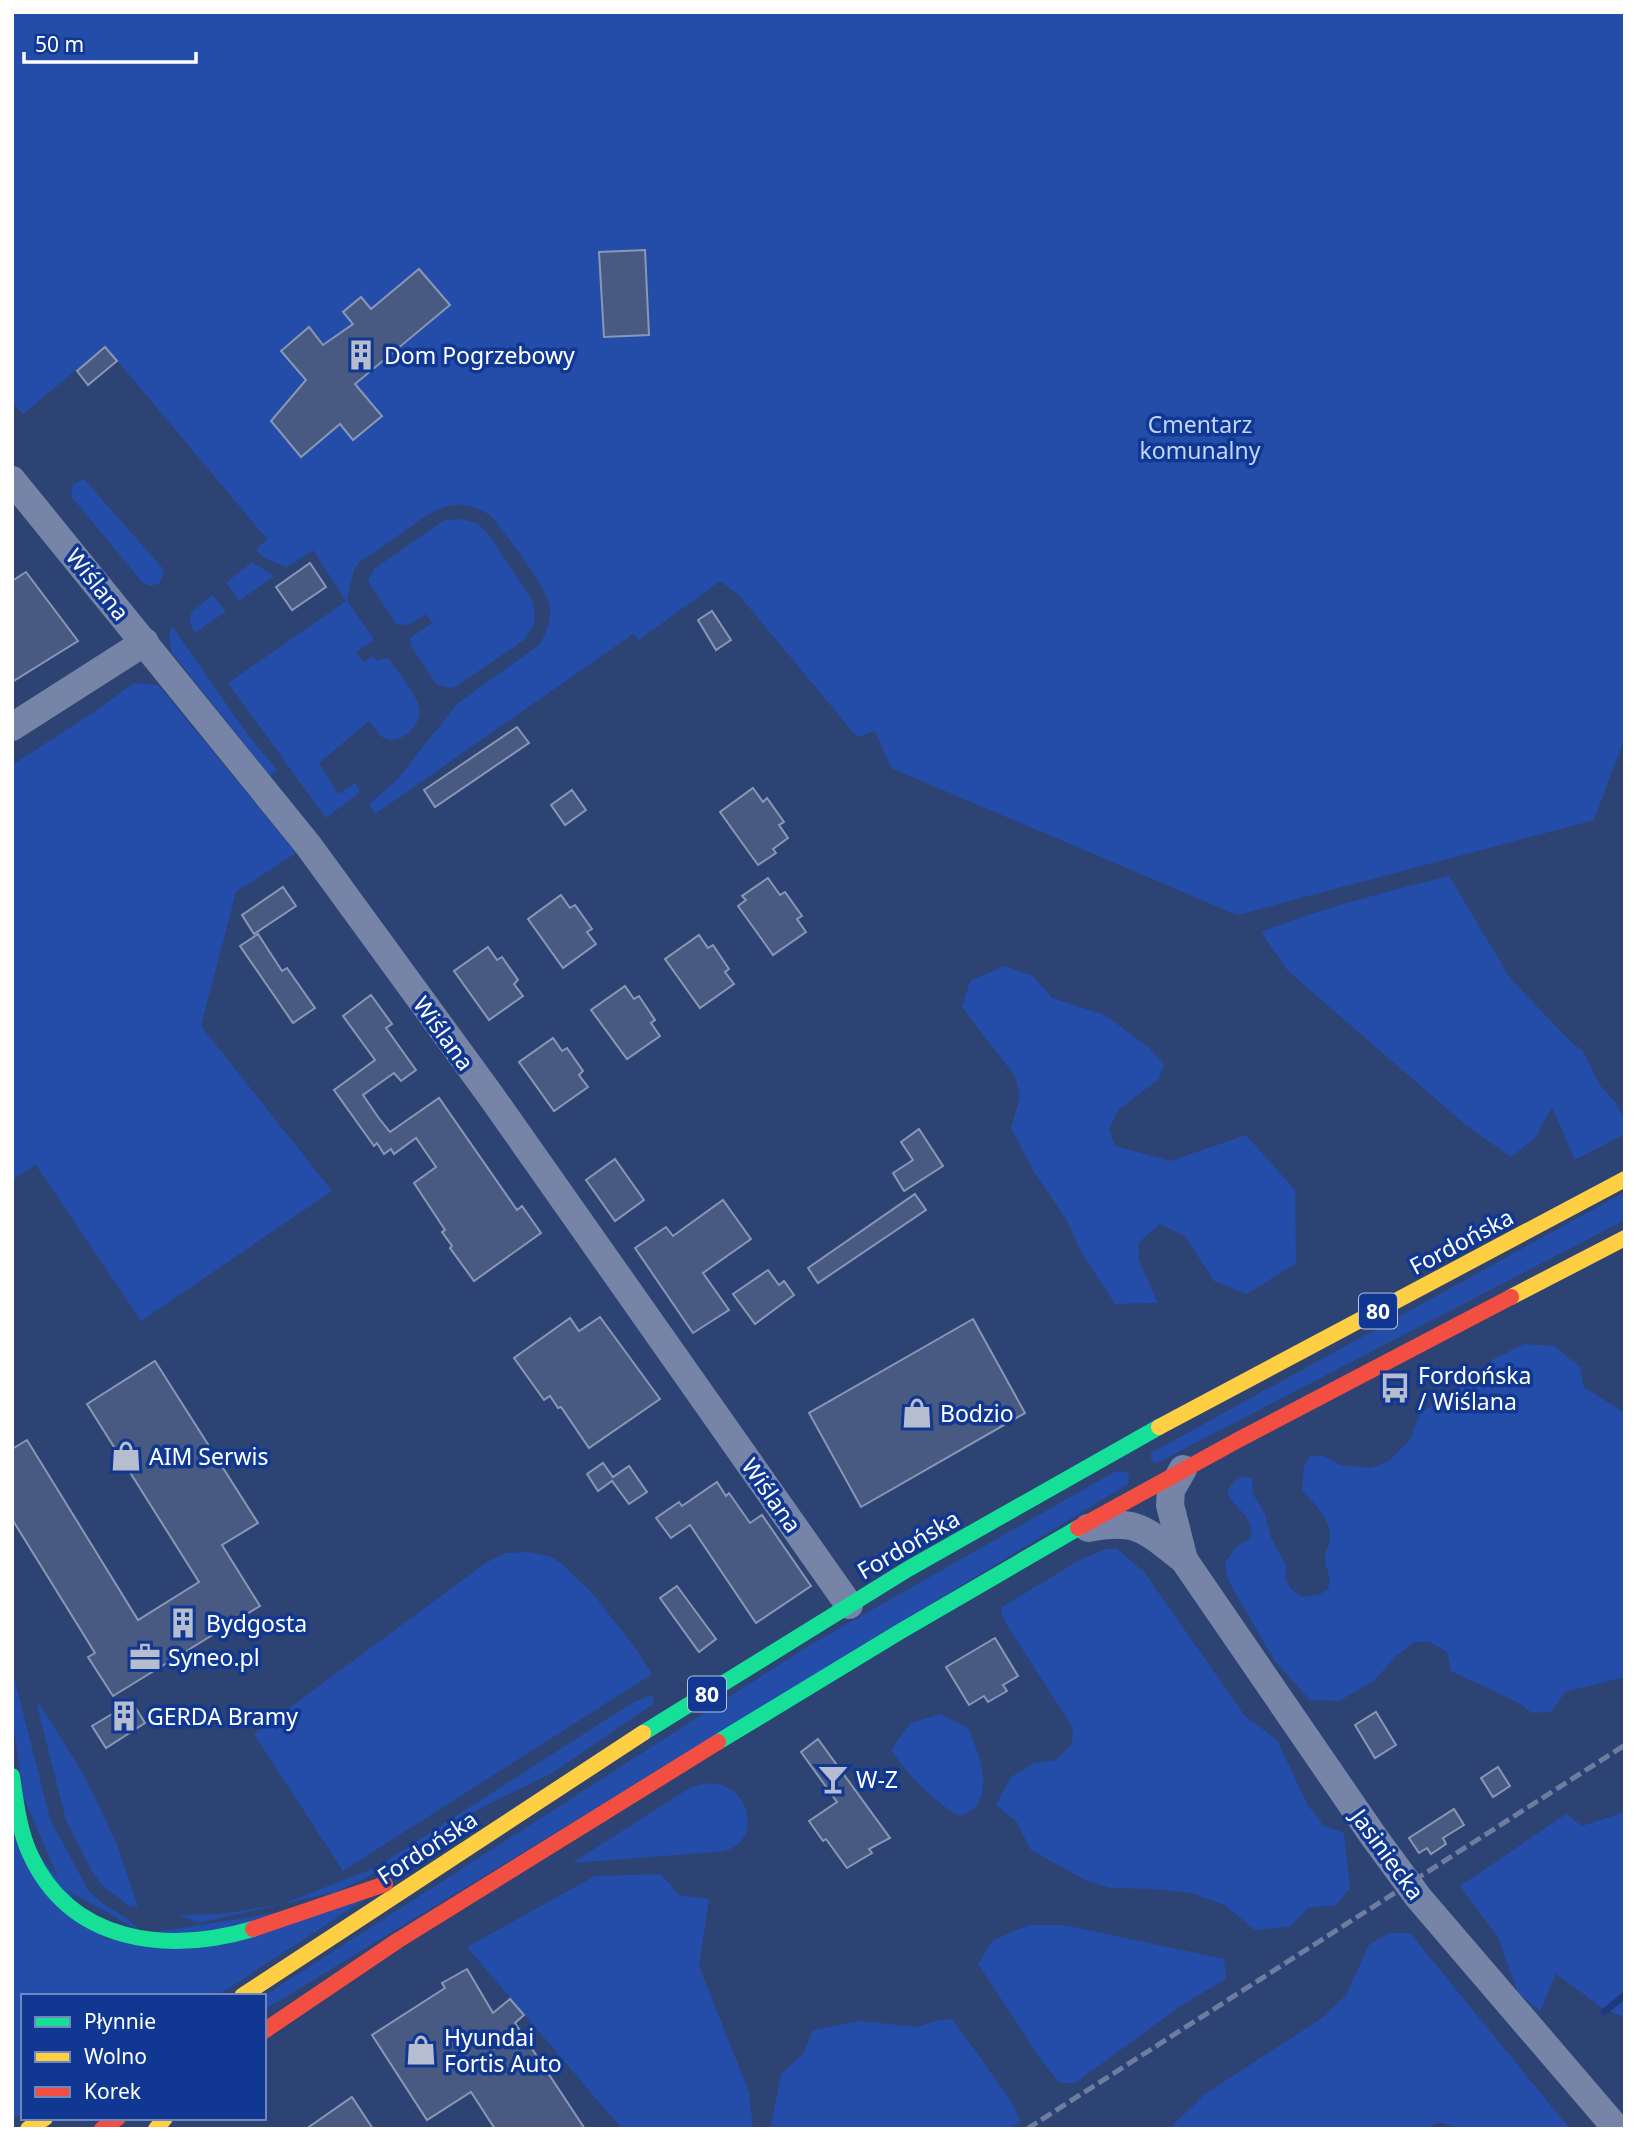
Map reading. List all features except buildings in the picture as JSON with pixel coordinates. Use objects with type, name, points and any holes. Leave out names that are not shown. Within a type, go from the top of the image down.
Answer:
[{"type":"main road","name":"Fordońska","points":[[245,1994],[605,1758],[849,1605],[1131,1443],[1625,1179]]},
{"type":"main road","name":"80","points":[[266,2030],[410,1934],[694,1757],[980,1585],[1183,1469],[1625,1238]]},
{"type":"main road","points":[[12,1776],[26,1845],[45,1880],[55,1893],[82,1916],[105,1929],[138,1940],[159,1944],[177,1943],[239,1933],[434,1870]]},
{"type":"street","name":"Wiślana","points":[[12,480],[308,845],[491,1096],[849,1605]]},
{"type":"street","points":[[12,727],[145,642]]},
{"type":"street","name":"Jasiniecka","points":[[1183,1469],[1171,1490],[1170,1505],[1184,1560]]},
{"type":"street","name":"Jasiniecka","points":[[1062,1538],[1088,1528],[1112,1523],[1131,1524],[1150,1534],[1184,1560],[1413,1890],[1617,2129]]},
{"type":"green space","name":"Cmentarz komunalny","points":[[12,12],[1625,12],[1625,737],[1594,820],[1237,915],[891,768],[875,731],[857,737],[738,594],[720,581],[639,640],[633,634],[375,814],[369,804],[396,781],[457,704],[539,645],[549,623],[548,600],[525,562],[491,516],[466,505],[445,507],[424,517],[358,563],[354,570],[347,600],[374,640],[356,652],[364,662],[373,656],[377,661],[389,659],[412,692],[420,712],[412,729],[396,739],[382,737],[369,721],[319,763],[338,794],[355,783],[360,792],[326,818],[228,683],[346,601],[313,550],[287,567],[264,558],[256,550],[267,539],[105,346],[23,414],[12,403]]},
{"type":"green space","points":[[84,479],[164,570],[160,583],[151,586],[143,583],[71,496],[73,484]]},
{"type":"green space","points":[[461,519],[477,523],[490,536],[532,600],[535,616],[533,626],[524,640],[457,686],[450,688],[437,685],[411,646],[410,638],[432,623],[425,614],[409,625],[396,624],[368,581],[374,569],[437,525],[445,520]]},
{"type":"green space","points":[[252,562],[274,576],[239,601],[226,583]]},
{"type":"green space","points":[[212,595],[226,611],[195,633],[190,623],[191,613]]},
{"type":"green space","points":[[172,626],[247,734],[277,770],[270,776],[172,653],[169,638]]},
{"type":"green space","points":[[134,683],[158,685],[296,853],[236,892],[201,1026],[332,1191],[141,1321],[36,1165],[12,1180],[12,765]]},
{"type":"green space","points":[[1449,876],[1510,978],[1571,1042],[1583,1051],[1599,1084],[1616,1103],[1625,1121],[1625,1134],[1575,1160],[1552,1107],[1536,1137],[1511,1157],[1467,1126],[1288,971],[1261,932],[1377,894]]},
{"type":"green space","points":[[1005,966],[1033,976],[1052,998],[1105,1015],[1148,1047],[1164,1064],[1159,1079],[1118,1110],[1109,1129],[1115,1146],[1170,1161],[1246,1135],[1295,1190],[1296,1263],[1247,1294],[1214,1281],[1185,1236],[1160,1224],[1138,1243],[1139,1260],[1158,1303],[1115,1304],[1080,1250],[1068,1222],[1033,1170],[1011,1128],[1020,1097],[1015,1076],[962,1007],[970,981]]},
{"type":"green space","points":[[1625,1192],[1625,1220],[1157,1463],[1151,1460],[1151,1453]]},
{"type":"green space","points":[[1524,1344],[1554,1346],[1580,1367],[1584,1387],[1625,1413],[1625,1677],[1565,1692],[1551,1712],[1532,1713],[1519,1703],[1451,1671],[1447,1652],[1430,1642],[1414,1642],[1395,1657],[1374,1681],[1339,1701],[1310,1700],[1274,1660],[1228,1580],[1225,1563],[1236,1547],[1251,1538],[1250,1524],[1227,1493],[1229,1489],[1240,1478],[1252,1478],[1253,1494],[1265,1514],[1271,1538],[1287,1567],[1285,1577],[1291,1589],[1303,1597],[1320,1594],[1328,1589],[1329,1584],[1325,1558],[1330,1532],[1321,1512],[1302,1491],[1304,1466],[1310,1456],[1324,1456],[1340,1465],[1371,1468],[1389,1461],[1410,1440],[1420,1413],[1469,1382],[1492,1360]]},
{"type":"green space","points":[[1116,1471],[1129,1473],[1128,1484],[266,2009],[266,1995],[810,1645]]},
{"type":"green space","points":[[1105,1549],[1117,1549],[1144,1572],[1245,1716],[1277,1740],[1307,1804],[1324,1826],[1344,1833],[1350,1888],[1336,1905],[1308,1908],[1290,1927],[1255,1930],[1225,1905],[1191,1893],[1111,1888],[1087,1881],[1031,1850],[1016,1821],[996,1805],[1011,1777],[1034,1763],[1056,1760],[1072,1744],[1073,1728],[1007,1625],[1001,1612],[1002,1607],[1080,1560]]},
{"type":"green space","points":[[528,1552],[552,1557],[594,1595],[652,1674],[343,1871],[254,1734],[487,1562],[506,1553]]},
{"type":"green space","points":[[12,1669],[50,1819],[88,1890],[141,1932],[62,1887],[24,1798],[12,1716]]},
{"type":"green space","points":[[653,1695],[653,1704],[554,1772],[479,1809],[398,1862],[336,1892],[199,1923],[178,1915],[221,1914],[282,1904],[377,1867],[599,1724],[636,1701]]},
{"type":"green space","points":[[37,1705],[40,1705],[84,1775],[116,1842],[138,1907],[129,1906],[102,1885],[66,1820]]},
{"type":"green space","points":[[940,1714],[968,1728],[983,1775],[982,1794],[978,1803],[960,1817],[922,1787],[891,1750],[911,1723]]},
{"type":"green space","points":[[709,1783],[730,1789],[742,1800],[748,1824],[743,1839],[735,1847],[716,1852],[572,1863],[691,1787]]},
{"type":"green space","points":[[1625,1812],[1625,2017],[1605,2010],[1556,1974],[1540,2011],[1518,1993],[1498,1937],[1460,1886],[1566,1814],[1582,1826]]},
{"type":"green space","points":[[12,1821],[107,1940],[367,1898],[220,1994],[21,1994],[21,2114],[12,2120]]},
{"type":"green space","points":[[661,1874],[679,1895],[709,1899],[699,1966],[749,2092],[753,2129],[622,2129],[467,1947],[595,1876]]},
{"type":"green space","points":[[1029,1925],[1064,1925],[1224,1959],[1226,1979],[1182,2005],[1075,2083],[1060,2083],[1042,2061],[978,1964],[993,1940]]},
{"type":"green space","points":[[1389,1933],[1410,1933],[1570,2129],[1459,2129],[1440,2122],[1425,2129],[1169,2129],[1205,2094],[1322,2018],[1346,1995],[1369,1945]]},
{"type":"green space","points":[[952,2019],[1009,2098],[1021,2121],[1010,2129],[770,2129],[781,2074],[803,2054],[813,2030],[861,2021],[917,2027]]},
{"type":"waterway","points":[[1604,2012],[1625,1995]]},
{"type":"railway","points":[[1027,2129],[1625,1745]]},
{"type":"traffic: fast","points":[[643,1733],[908,1569],[1159,1427]]},
{"type":"traffic: fast","points":[[718,1742],[1078,1528]]},
{"type":"traffic: fast","points":[[12,1776],[21,1826],[30,1854],[48,1884],[70,1907],[96,1924],[125,1935],[156,1940],[221,1937],[253,1929]]},
{"type":"traffic: slow","points":[[1159,1427],[1625,1179]]},
{"type":"traffic: slow","points":[[1511,1297],[1625,1238]]},
{"type":"traffic: slow","points":[[245,1994],[643,1733]]},
{"type":"traffic: slow","points":[[28,2129],[42,2120]]},
{"type":"traffic: slow","points":[[156,2129],[163,2120]]},
{"type":"traffic: jam","points":[[1078,1528],[1238,1440],[1511,1297]]},
{"type":"traffic: jam","points":[[266,2030],[397,1941],[718,1742]]},
{"type":"traffic: jam","points":[[253,1929],[385,1884]]},
{"type":"traffic: jam","points":[[102,2129],[115,2120]]},
{"type":"place","name":"Dom Pogrzebowy","points":[[361,355]]},
{"type":"place","name":"Fordońska / Wiślana","points":[[1395,1388]]},
{"type":"place","name":"Bodzio","points":[[917,1413]]},
{"type":"place","name":"AIM Serwis","points":[[126,1456]]},
{"type":"place","name":"Bydgosta","points":[[183,1623]]},
{"type":"place","name":"Syneo.pl","points":[[145,1657]]},
{"type":"place","name":"GERDA Bramy","points":[[124,1716]]},
{"type":"place","name":"W-Z","points":[[833,1779]]},
{"type":"place","name":"Hyundai Fortis Auto","points":[[421,2050]]}]
